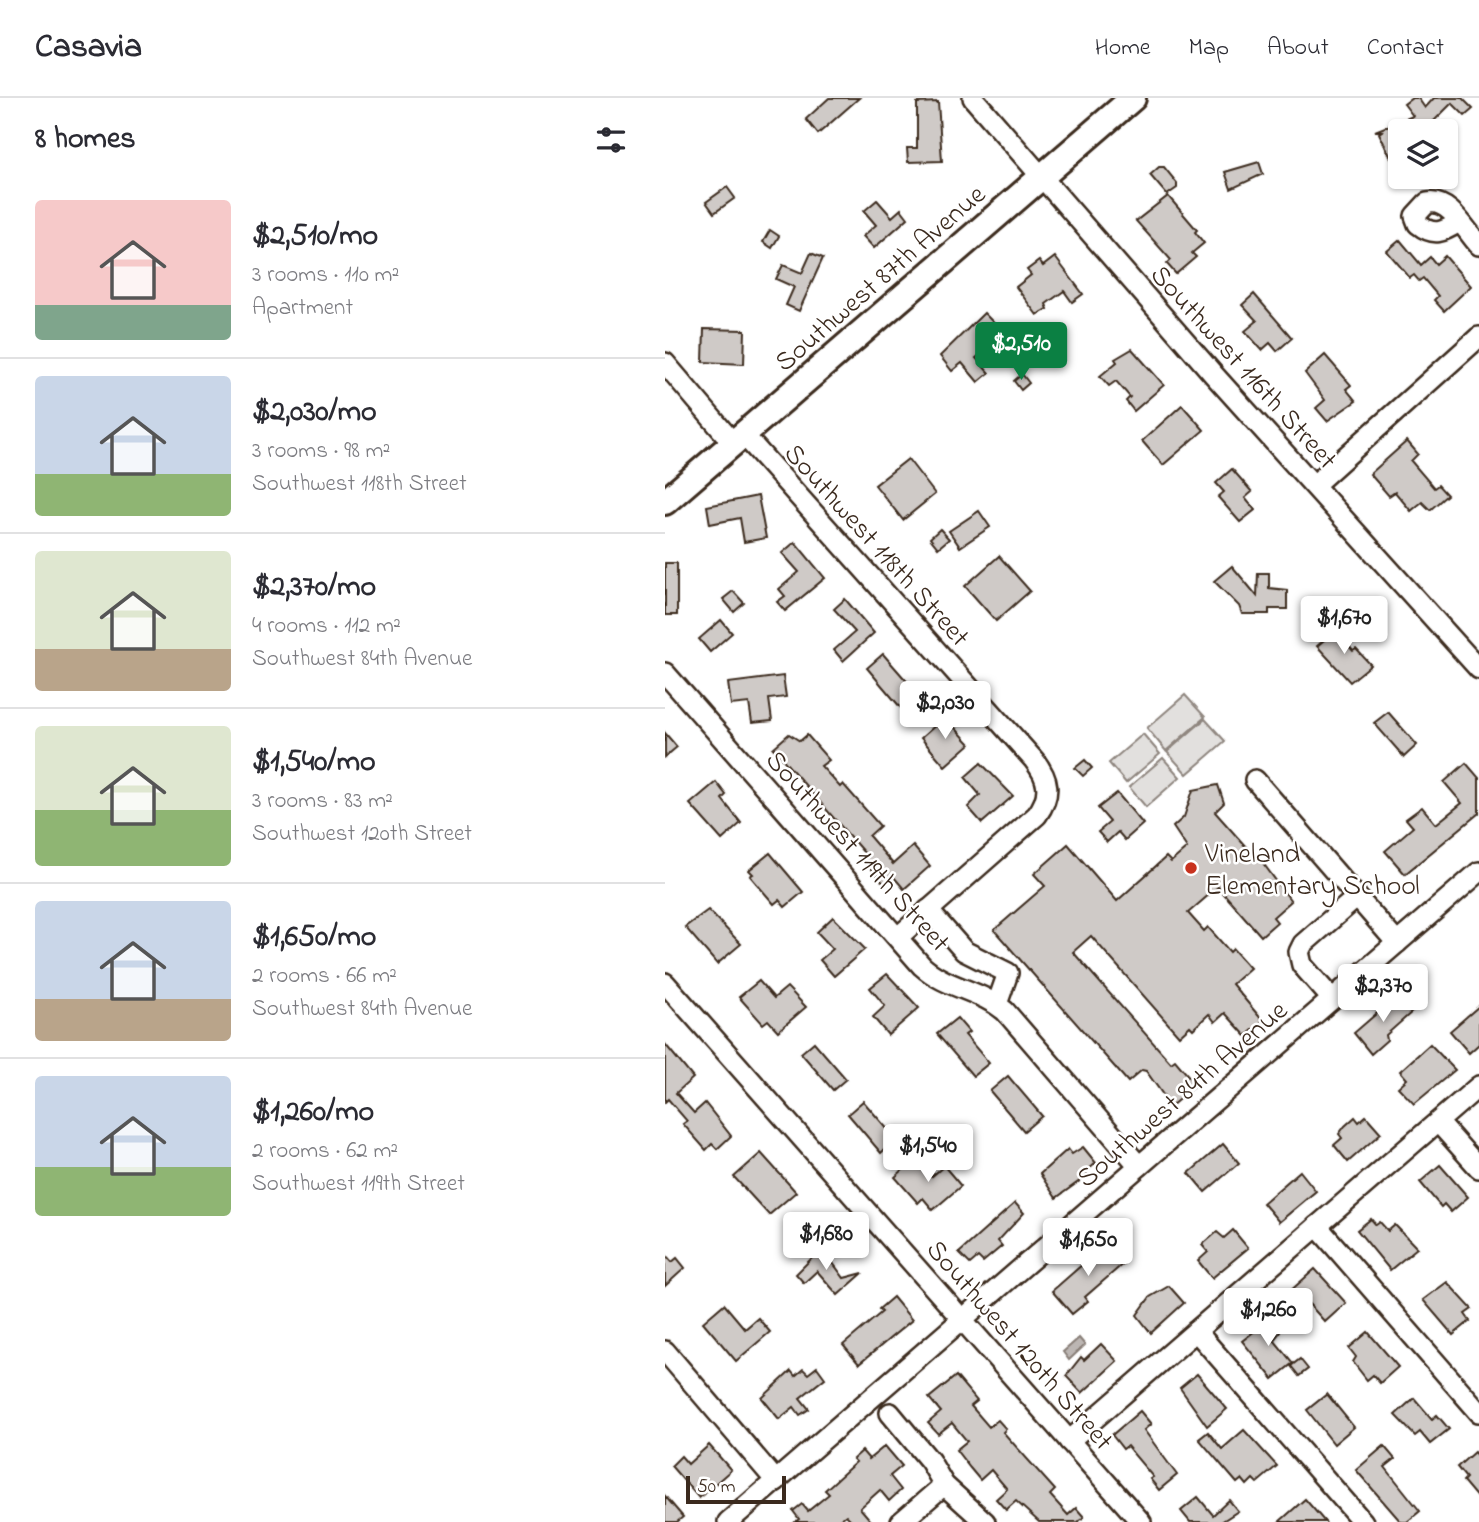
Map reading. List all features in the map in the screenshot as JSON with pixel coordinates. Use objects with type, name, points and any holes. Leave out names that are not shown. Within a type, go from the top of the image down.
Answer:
[{"type":"main road","name":"Southwest 87th Avenue","points":[[665,502],[1133,98]]},
{"type":"street","name":"Southwest 116th Street","points":[[973,98],[1479,669]]},
{"type":"street","points":[[1459,222],[1479,245]]},
{"type":"street","points":[[1314,485],[1479,337]]},
{"type":"street","name":"Southwest 118th Street","points":[[665,363],[738,439],[1044,774],[1048,787],[1045,801],[1031,820],[929,910]]},
{"type":"street","name":"Southwest 119th Street","points":[[665,673],[931,974],[997,1004],[1139,1166]]},
{"type":"street","points":[[1255,780],[1397,943]]},
{"type":"street","name":"Southwest 84th Avenue","points":[[728,1522],[1479,872]]},
{"type":"street","points":[[1332,999],[1302,965],[1299,952],[1303,944],[1357,897]]},
{"type":"street","points":[[898,937],[929,910],[964,951],[1008,974],[997,1004]]},
{"type":"street","name":"Southwest 120th Street","points":[[665,983],[1141,1522]]},
{"type":"street","points":[[1069,1441],[1479,1086]]},
{"type":"street","points":[[1438,1122],[1479,1168]]},
{"type":"street","points":[[1317,1226],[1479,1412]]},
{"type":"street","points":[[1196,1331],[1363,1522]]},
{"type":"street","points":[[665,1352],[776,1481]]},
{"type":"street","points":[[890,1413],[930,1461],[944,1485],[985,1522]]},
{"type":"street","points":[[901,1522],[944,1485]]},
{"type":"shaded area","points":[[1185,695],[1205,717],[1166,751],[1147,728]]},
{"type":"shaded area","points":[[1205,719],[1225,741],[1187,774],[1167,752]]},
{"type":"shaded area","points":[[1143,734],[1160,754],[1126,783],[1109,763]]},
{"type":"shaded area","points":[[1163,758],[1180,777],[1146,807],[1129,787]]},
{"type":"shaded area","points":[[1079,1338],[1085,1345],[1069,1360],[1063,1352]]},
{"type":"building","points":[[829,98],[859,98],[818,134],[806,119]]},
{"type":"building","points":[[1412,98],[1418,98],[1425,108],[1434,98],[1462,98],[1473,109],[1465,116],[1452,103],[1436,119],[1405,119],[1413,116],[1404,104]]},
{"type":"building","points":[[938,102],[942,161],[908,162],[907,148],[917,148],[917,103]]},
{"type":"building","points":[[1388,126],[1388,152],[1379,133],[1382,131],[1375,131]]},
{"type":"building","points":[[1259,162],[1263,174],[1231,189],[1225,172]]},
{"type":"building","points":[[1159,167],[1164,167],[1177,183],[1177,188],[1167,195],[1150,175]]},
{"type":"building","points":[[727,187],[735,198],[714,213],[706,202]]},
{"type":"building","points":[[1168,196],[1197,230],[1195,232],[1204,243],[1192,253],[1196,257],[1176,274],[1167,264],[1171,260],[1136,221]]},
{"type":"building","points":[[877,200],[892,217],[901,209],[908,218],[874,248],[863,236],[876,225],[864,211]]},
{"type":"building","points":[[770,230],[779,236],[772,248],[763,242]]},
{"type":"building","points":[[1400,240],[1421,265],[1430,257],[1436,264],[1445,256],[1471,286],[1444,311],[1434,300],[1438,296],[1423,278],[1419,281],[1414,275],[1410,278],[1387,251]]},
{"type":"building","points":[[811,253],[823,258],[799,311],[786,305],[794,287],[776,279],[783,265],[802,273]]},
{"type":"building","points":[[1055,257],[1083,294],[1072,302],[1064,291],[1046,304],[1048,309],[1037,315],[1016,287],[1031,275],[1027,270],[1039,261],[1043,266]]},
{"type":"building","points":[[1254,294],[1292,338],[1277,351],[1270,343],[1262,350],[1245,331],[1257,321],[1242,305]]},
{"type":"building","points":[[984,313],[1018,348],[1006,358],[994,343],[976,358],[989,373],[978,382],[962,363],[952,371],[940,356]]},
{"type":"building","points":[[704,329],[745,330],[744,364],[703,362]]},
{"type":"building","points":[[1132,349],[1164,385],[1134,411],[1126,401],[1130,397],[1116,381],[1109,386],[1100,376],[1117,362],[1115,359]]},
{"type":"building","points":[[1325,355],[1351,385],[1346,389],[1356,401],[1327,421],[1316,408],[1325,400],[1305,373]]},
{"type":"building","points":[[1022,374],[1029,383],[1021,390],[1014,381]]},
{"type":"building","points":[[1182,405],[1204,430],[1163,465],[1142,441]]},
{"type":"building","points":[[1407,441],[1418,454],[1411,461],[1434,488],[1438,485],[1447,495],[1430,510],[1422,502],[1411,511],[1395,492],[1389,496],[1370,474]]},
{"type":"building","points":[[908,459],[935,494],[903,520],[875,485]]},
{"type":"building","points":[[1232,469],[1252,492],[1245,498],[1255,510],[1240,522],[1218,497],[1224,492],[1216,483]]},
{"type":"building","points":[[758,496],[766,538],[744,542],[740,518],[710,524],[707,506]]},
{"type":"building","points":[[979,511],[990,527],[960,547],[949,531]]},
{"type":"building","points":[[940,529],[949,539],[938,548],[930,538]]},
{"type":"building","points":[[795,542],[825,578],[785,611],[777,602],[785,596],[779,589],[799,572],[782,553]]},
{"type":"building","points":[[999,556],[1030,591],[996,621],[965,586]]},
{"type":"building","points":[[665,563],[677,563],[677,615],[665,615]]},
{"type":"building","points":[[1232,566],[1257,596],[1258,573],[1269,573],[1269,588],[1287,590],[1287,609],[1269,609],[1269,614],[1242,614],[1239,606],[1214,581]]},
{"type":"building","points":[[733,591],[744,603],[734,612],[723,599]]},
{"type":"building","points":[[845,599],[874,633],[843,661],[834,650],[855,632],[834,609]]},
{"type":"building","points":[[721,620],[732,633],[710,652],[699,639]]},
{"type":"building","points":[[1336,630],[1353,651],[1356,649],[1371,665],[1350,682],[1317,646]]},
{"type":"building","points":[[883,654],[918,694],[901,708],[867,668]]},
{"type":"building","points":[[783,676],[786,697],[769,699],[772,721],[752,723],[749,703],[731,705],[728,683]]},
{"type":"building","points":[[1388,712],[1417,745],[1404,757],[1374,723]]},
{"type":"building","points":[[945,717],[970,744],[945,766],[921,738]]},
{"type":"building","points":[[665,733],[677,747],[665,757]]},
{"type":"building","points":[[789,734],[800,741],[807,735],[829,760],[821,766],[840,787],[843,784],[880,826],[869,836],[893,864],[913,846],[930,866],[904,889],[893,876],[884,884],[862,857],[865,854],[773,748]]},
{"type":"building","points":[[1085,760],[1092,768],[1083,776],[1075,768]]},
{"type":"building","points":[[981,763],[1013,796],[982,823],[968,807],[980,795],[965,777]]},
{"type":"building","points":[[1466,763],[1479,778],[1479,813],[1405,874],[1385,851],[1413,827],[1406,819],[1422,807],[1436,824],[1462,803],[1444,782]]},
{"type":"building","points":[[716,782],[726,795],[722,799],[741,823],[722,840],[690,804]]},
{"type":"building","points":[[1218,785],[1224,803],[1215,812],[1255,857],[1257,855],[1291,901],[1273,917],[1277,922],[1261,936],[1218,887],[1188,913],[1204,931],[1208,927],[1230,952],[1233,949],[1250,968],[1232,984],[1263,1021],[1246,1036],[1225,1013],[1215,1022],[1209,1014],[1193,1029],[1190,1026],[1179,1036],[1091,936],[1073,952],[1171,1063],[1175,1060],[1196,1085],[1171,1106],[1146,1071],[1142,1070],[1128,1082],[994,930],[1045,886],[1034,874],[1068,844],[1117,901],[1166,857],[1171,862],[1187,848],[1173,827],[1184,817],[1193,790]]},
{"type":"building","points":[[1117,793],[1143,824],[1125,840],[1118,832],[1107,842],[1098,832],[1110,822],[1098,808]]},
{"type":"building","points":[[770,853],[803,892],[785,907],[779,900],[774,904],[750,876],[753,874],[749,870]]},
{"type":"building","points":[[708,910],[741,944],[717,964],[685,927]]},
{"type":"building","points":[[833,917],[865,949],[834,976],[820,960],[833,949],[817,932]]},
{"type":"building","points":[[887,974],[919,1008],[888,1035],[873,1017],[885,1006],[870,988]]},
{"type":"building","points":[[759,981],[774,998],[787,987],[806,1007],[778,1031],[768,1020],[763,1024],[739,997]]},
{"type":"building","points":[[1398,995],[1412,1012],[1386,1035],[1387,1040],[1371,1054],[1354,1033]]},
{"type":"building","points":[[1479,1006],[1479,1044],[1469,1053],[1450,1031]]},
{"type":"building","points":[[957,1018],[969,1032],[965,1035],[989,1063],[973,1076],[937,1034]]},
{"type":"building","points":[[814,1042],[846,1079],[833,1090],[801,1053]]},
{"type":"building","points":[[665,1044],[693,1078],[676,1093],[694,1113],[705,1103],[731,1136],[717,1149],[712,1144],[706,1150],[683,1124],[687,1121],[668,1099],[665,1102]]},
{"type":"building","points":[[1430,1044],[1455,1070],[1414,1104],[1398,1087],[1407,1079],[1400,1071]]},
{"type":"building","points":[[1008,1076],[1042,1116],[1024,1131],[990,1091]]},
{"type":"building","points":[[863,1101],[896,1139],[881,1153],[848,1114]]},
{"type":"building","points":[[1366,1116],[1381,1133],[1348,1162],[1334,1145],[1342,1138],[1339,1134],[1345,1126],[1355,1117],[1359,1122]]},
{"type":"building","points":[[1223,1144],[1239,1163],[1205,1192],[1189,1173]]},
{"type":"building","points":[[1083,1147],[1096,1163],[1086,1172],[1088,1175],[1056,1198],[1040,1174],[1068,1149],[1072,1154]]},
{"type":"building","points":[[761,1153],[796,1192],[769,1215],[734,1177]]},
{"type":"building","points":[[915,1159],[931,1177],[944,1166],[961,1186],[933,1210],[923,1198],[918,1203],[895,1177]]},
{"type":"building","points":[[1440,1165],[1468,1197],[1451,1212],[1444,1204],[1441,1207],[1420,1182]]},
{"type":"building","points":[[1300,1171],[1316,1191],[1279,1222],[1263,1203]]},
{"type":"building","points":[[1015,1203],[1024,1213],[998,1241],[1002,1246],[983,1262],[978,1257],[970,1264],[959,1253]]},
{"type":"building","points":[[1371,1219],[1376,1225],[1380,1222],[1388,1231],[1395,1225],[1417,1248],[1390,1270],[1357,1230]]},
{"type":"building","points":[[1233,1230],[1248,1248],[1212,1278],[1198,1261],[1208,1252],[1202,1245],[1217,1232],[1224,1238]]},
{"type":"building","points":[[1107,1243],[1124,1263],[1085,1297],[1088,1301],[1072,1314],[1052,1291]]},
{"type":"building","points":[[822,1248],[844,1278],[863,1273],[838,1295],[817,1271],[804,1283],[796,1274]]},
{"type":"building","points":[[665,1254],[672,1262],[677,1258],[685,1268],[665,1286]]},
{"type":"building","points":[[1315,1269],[1346,1303],[1325,1322],[1308,1303],[1303,1308],[1289,1292]]},
{"type":"building","points":[[1447,1282],[1472,1309],[1465,1314],[1470,1321],[1453,1335],[1423,1300]]},
{"type":"building","points":[[1169,1286],[1184,1303],[1151,1333],[1137,1315],[1150,1297]]},
{"type":"building","points":[[893,1297],[912,1320],[859,1364],[843,1345],[882,1312],[879,1309]]},
{"type":"building","points":[[724,1304],[745,1329],[758,1318],[770,1332],[736,1361],[703,1322]]},
{"type":"building","points":[[1265,1315],[1280,1332],[1274,1340],[1293,1363],[1273,1379],[1242,1341],[1256,1330],[1254,1324]]},
{"type":"building","points":[[1368,1332],[1398,1367],[1380,1383],[1373,1375],[1367,1380],[1353,1362],[1356,1357],[1349,1348]]},
{"type":"building","points":[[1101,1344],[1117,1361],[1082,1393],[1066,1376],[1081,1357],[1084,1360]]},
{"type":"building","points":[[1300,1359],[1308,1369],[1299,1376],[1291,1366]]},
{"type":"building","points":[[817,1367],[825,1378],[800,1398],[809,1409],[800,1415],[794,1407],[779,1419],[762,1398],[791,1371],[795,1376],[803,1369],[808,1374]]},
{"type":"building","points":[[1197,1374],[1227,1409],[1207,1426],[1180,1388]]},
{"type":"building","points":[[956,1376],[977,1401],[971,1406],[989,1427],[998,1420],[1006,1429],[1003,1432],[1055,1490],[1050,1495],[1068,1515],[1076,1508],[1084,1517],[1078,1522],[1039,1522],[1016,1501],[1006,1510],[996,1499],[1007,1489],[991,1470],[980,1480],[970,1468],[956,1450],[967,1441],[952,1423],[938,1434],[928,1423],[941,1412],[929,1398]]},
{"type":"building","points":[[1327,1394],[1354,1427],[1334,1444],[1307,1410]]},
{"type":"building","points":[[1414,1398],[1432,1419],[1437,1415],[1449,1429],[1430,1444],[1420,1432],[1415,1436],[1395,1415]]},
{"type":"building","points":[[1140,1411],[1151,1424],[1144,1430],[1177,1475],[1159,1490],[1150,1479],[1153,1477],[1127,1446],[1123,1449],[1112,1435]]},
{"type":"building","points":[[1244,1430],[1277,1466],[1257,1483],[1253,1479],[1247,1485],[1242,1479],[1237,1483],[1199,1439],[1208,1432],[1222,1449]]},
{"type":"building","points":[[709,1445],[731,1470],[699,1498],[671,1466],[681,1456],[688,1464]]},
{"type":"building","points":[[885,1446],[902,1466],[890,1476],[901,1490],[889,1501],[880,1490],[860,1508],[872,1522],[853,1522],[846,1515],[837,1522],[795,1522],[799,1519],[793,1511],[802,1504],[808,1511],[829,1494],[825,1490],[856,1462],[853,1459],[862,1451],[869,1459]]},
{"type":"building","points":[[1384,1446],[1395,1459],[1385,1467],[1420,1511],[1407,1522],[1401,1522],[1356,1470]]},
{"type":"building","points":[[1474,1452],[1479,1458],[1479,1500],[1463,1481],[1466,1478],[1457,1467]]},
{"type":"building","points":[[665,1496],[683,1517],[677,1522],[665,1522]]},
{"type":"building","points":[[1198,1497],[1213,1515],[1229,1500],[1238,1511],[1221,1522],[1190,1522],[1181,1511]]},
{"type":"building","points":[[1305,1499],[1325,1522],[1279,1522]]},
{"type":"place","name":"Vineland Elementary School","points":[[1191,868]]}]
